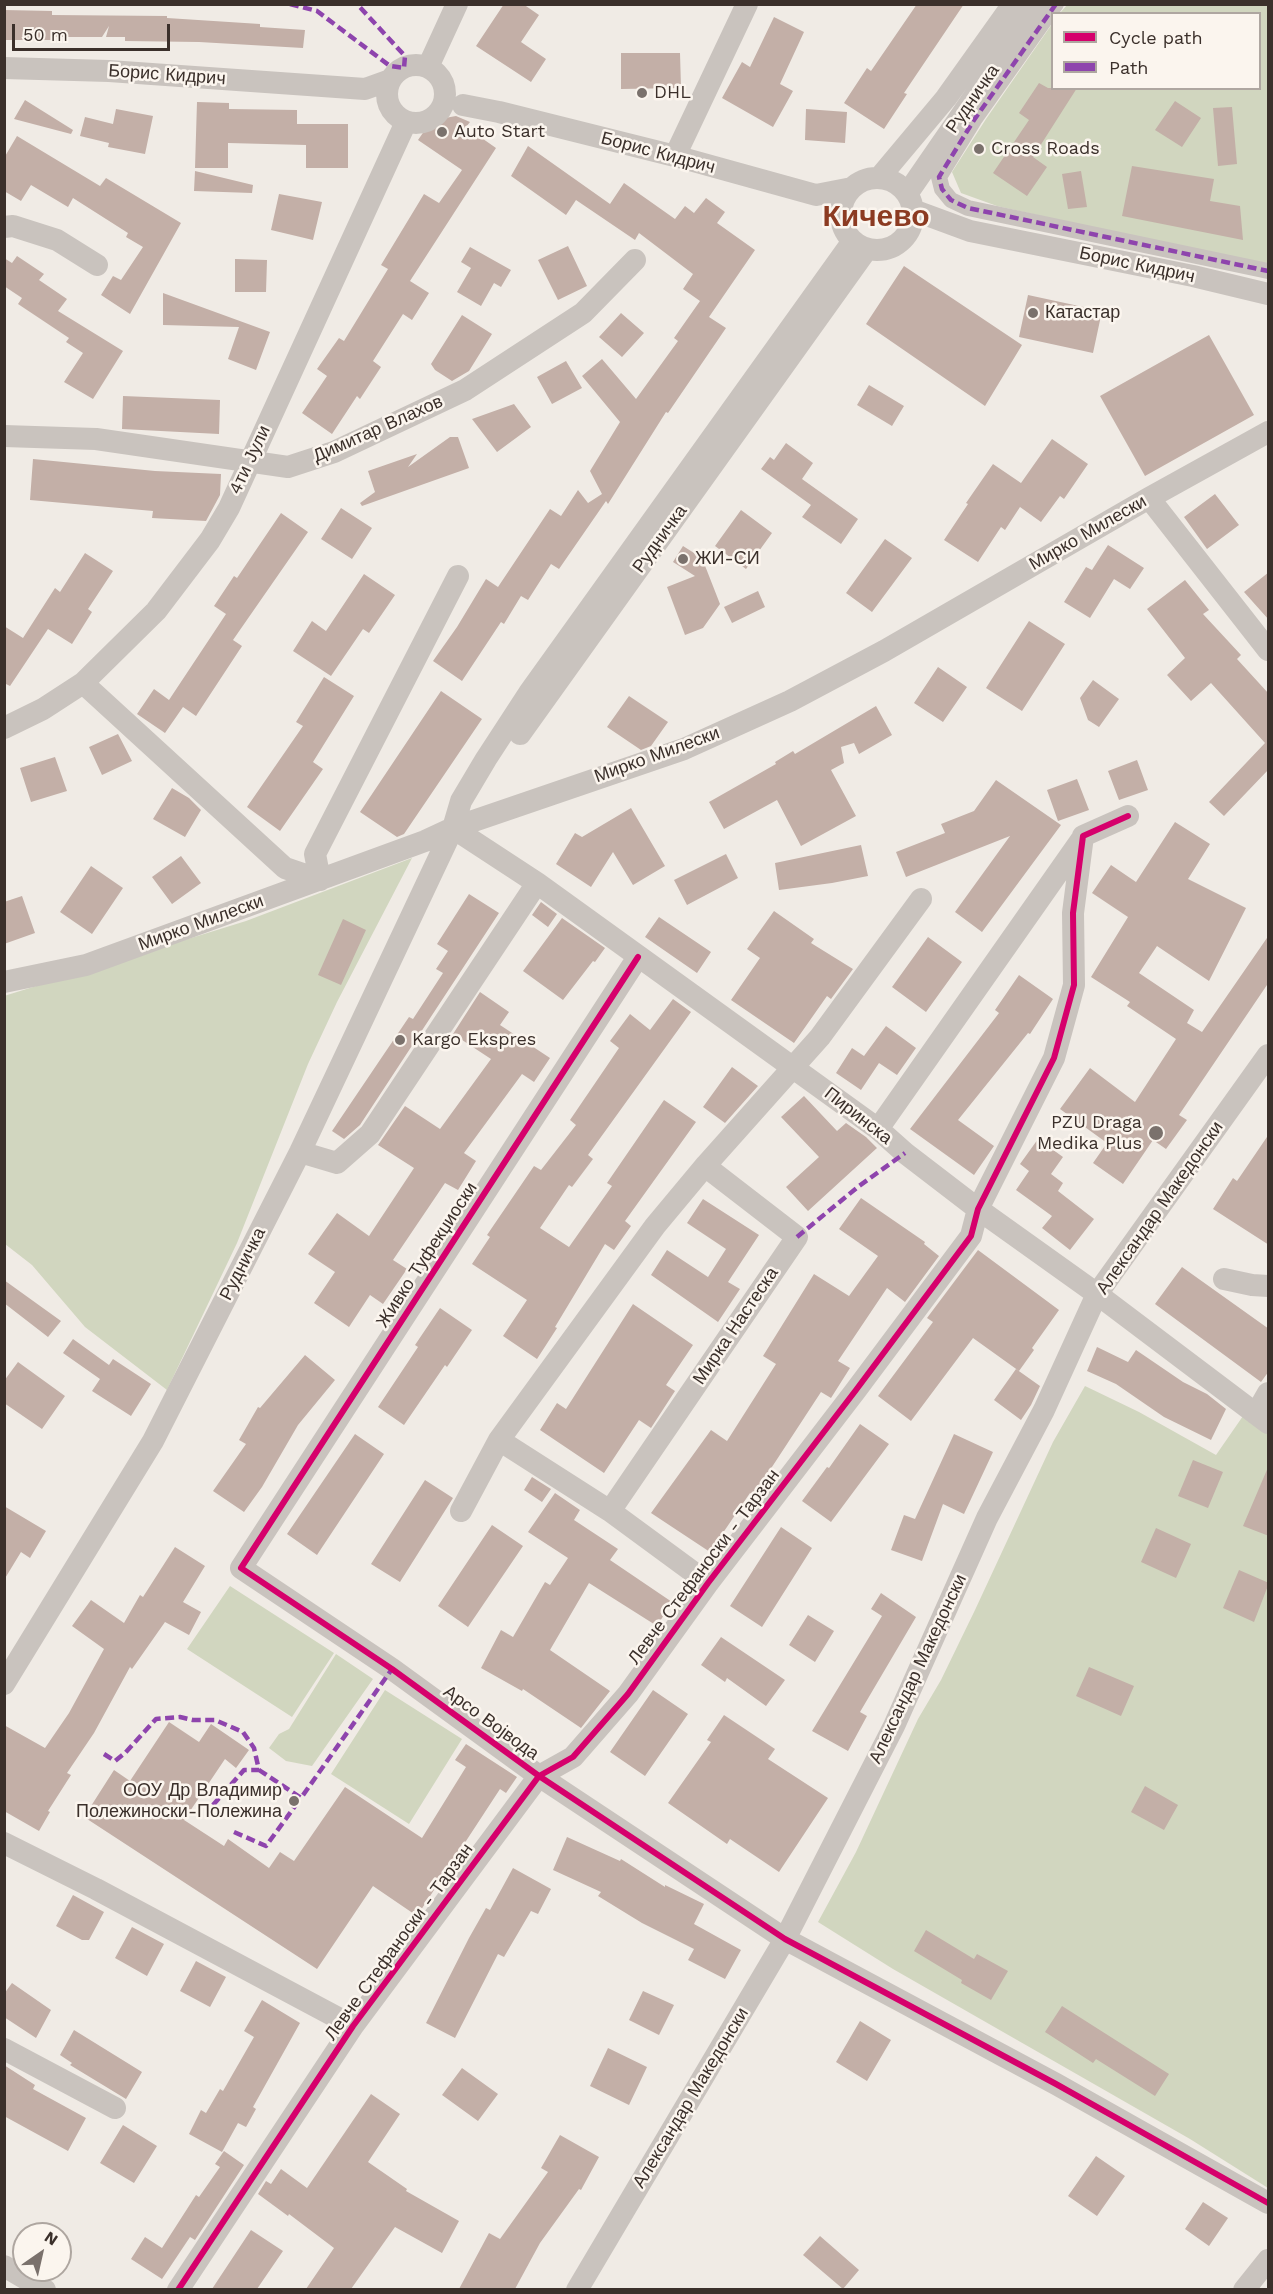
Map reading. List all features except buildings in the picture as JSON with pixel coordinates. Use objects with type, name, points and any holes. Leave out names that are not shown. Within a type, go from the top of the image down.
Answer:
[{"type":"street","points":[[428,67],[457,4]]},
{"type":"street","points":[[675,156],[747,4]]},
{"type":"street","name":"Рудничка","points":[[879,178],[946,98],[1013,4]]},
{"type":"street","name":"Рудничка","points":[[910,211],[1038,4]]},
{"type":"street","points":[[1056,4],[974,120],[939,177],[942,189],[951,200],[968,208],[1269,271]]},
{"type":"street","points":[[365,90],[388,106],[406,123],[418,124],[430,121],[439,113],[445,101],[442,79],[428,67],[416,65],[404,68],[390,81],[386,93],[388,106]]},
{"type":"street","name":"Борис Кидрич","points":[[4,68],[109,71],[365,90]]},
{"type":"street","points":[[365,90],[390,81]]},
{"type":"street","points":[[439,113],[463,105],[445,88]]},
{"type":"street","name":"Борис Кидрич","points":[[463,105],[675,156],[816,195],[852,188]]},
{"type":"street","name":"4ти Јули","points":[[4,728],[43,709],[83,683],[156,611],[210,540],[229,508],[406,123]]},
{"type":"street","points":[[816,195],[854,239],[877,250],[896,245],[910,211],[890,181],[879,178],[860,182],[852,188],[842,205],[854,239]]},
{"type":"street","name":"Борис Кидрич","points":[[910,211],[970,231],[1193,276],[1269,294]]},
{"type":"street","points":[[4,227],[13,226],[57,240],[97,265]]},
{"type":"street","name":"Рудничка","points":[[4,1684],[153,1441],[300,1152],[453,828],[854,239]]},
{"type":"street","name":"Димитар Влахов","points":[[4,436],[96,439],[288,467],[334,452],[465,390],[583,313],[635,260]]},
{"type":"street","name":"Мирко Милески","points":[[4,982],[86,965],[425,841],[453,828],[684,749],[790,701],[895,645],[1149,498],[1269,432]]},
{"type":"street","points":[[1149,498],[1269,650]]},
{"type":"street","points":[[83,683],[285,868],[320,880],[315,854],[458,576]]},
{"type":"street","points":[[878,1129],[1083,836],[1128,816]]},
{"type":"street","name":"Пиринска","points":[[453,828],[537,883],[793,1067],[878,1129],[905,1154],[978,1209],[1097,1294],[1262,1418],[1269,1394]]},
{"type":"street","name":"Левче Стефаноски - Тарзан","points":[[178,2289],[353,2026],[539,1776],[573,1757],[620,1703],[708,1582],[971,1236],[978,1209],[1054,1058],[1074,985],[1072,913],[1083,836]]},
{"type":"street","points":[[300,1152],[337,1163],[370,1134],[537,883]]},
{"type":"street","points":[[461,1510],[499,1440],[649,1235],[705,1166],[820,1037],[921,899]]},
{"type":"street","name":"Живко Туфекџиоски","points":[[241,1568],[638,957]]},
{"type":"street","name":"Александар Македонски","points":[[577,2289],[785,1939],[894,1726],[987,1518],[1044,1410],[1097,1294],[1269,1055]]},
{"type":"street","name":"Мирка Настеска","points":[[610,1511],[797,1237],[705,1166]]},
{"type":"street","points":[[1224,1279],[1252,1286],[1269,1287]]},
{"type":"street","points":[[499,1440],[610,1511],[708,1582]]},
{"type":"street","name":"Арсо Војвода","points":[[241,1568],[392,1669],[539,1776],[785,1939],[1046,2079],[1269,2203]]},
{"type":"street","points":[[4,1843],[96,1889],[353,2026]]},
{"type":"street","points":[[4,2049],[115,2108]]},
{"type":"street","points":[[1244,2289],[1269,2260]]},
{"type":"street","points":[[4,2266],[45,2289]]},
{"type":"green space","points":[[1067,5],[1268,5],[1268,267],[997,206],[961,193],[952,172],[1051,25],[1051,90],[1261,90],[1261,12],[1061,12]]},
{"type":"green space","points":[[412,858],[337,1002],[308,1064],[237,1243],[167,1390],[85,1327],[32,1265],[5,1244],[4,996],[246,921]]},
{"type":"green space","points":[[1085,1386],[1139,1412],[1216,1455],[1243,1416],[1268,1434],[1268,2188],[1190,2139],[893,1969],[818,1922],[856,1852],[918,1719],[941,1680],[1053,1442]]},
{"type":"green space","points":[[230,1586],[334,1653],[292,1717],[187,1649]]},
{"type":"green space","points":[[336,1654],[373,1679],[312,1766],[286,1761],[269,1748],[279,1734],[289,1729]]},
{"type":"green space","points":[[385,1690],[462,1739],[409,1824],[331,1774]]},
{"type":"marked path","points":[[290,4],[317,11],[390,66],[404,68],[405,56],[357,4]]},
{"type":"marked path","points":[[1056,4],[974,120],[939,177],[942,189],[951,200],[968,208],[1268,271]]},
{"type":"marked path","points":[[797,1237],[859,1186],[905,1153]]},
{"type":"marked path","points":[[259,1770],[301,1798],[392,1669]]},
{"type":"marked path","points":[[104,1754],[115,1761],[156,1719],[180,1717],[193,1720],[215,1720],[243,1732],[254,1748],[259,1770],[244,1770],[213,1805]]},
{"type":"marked path","points":[[234,1832],[266,1846],[301,1798]]},
{"type":"cycle path","points":[[178,2290],[353,2026],[539,1776],[573,1757],[628,1694],[708,1583],[971,1236],[978,1209],[1054,1058],[1074,985],[1073,913],[1083,836],[1128,816]]},
{"type":"cycle path","points":[[638,957],[241,1568],[392,1669],[539,1776],[785,1939],[1056,2084],[1268,2203]]},
{"type":"place","name":"DHL","points":[[642,93]]},
{"type":"place","name":"Auto Start","points":[[442,132]]},
{"type":"place","name":"Cross Roads","points":[[979,149]]},
{"type":"place","name":"Катастар","points":[[1033,313]]},
{"type":"place","name":"ЖИ-СИ","points":[[683,559]]},
{"type":"place","name":"Kargo Ekspres","points":[[400,1040]]},
{"type":"place","name":"PZU Draga Medika Plus","points":[[1156,1133]]},
{"type":"place","name":"ООУ Др Владимир Полежиноски-Полежина","points":[[294,1801]]},
{"type":"district","name":"Кичево","points":[[876,217]]}]
